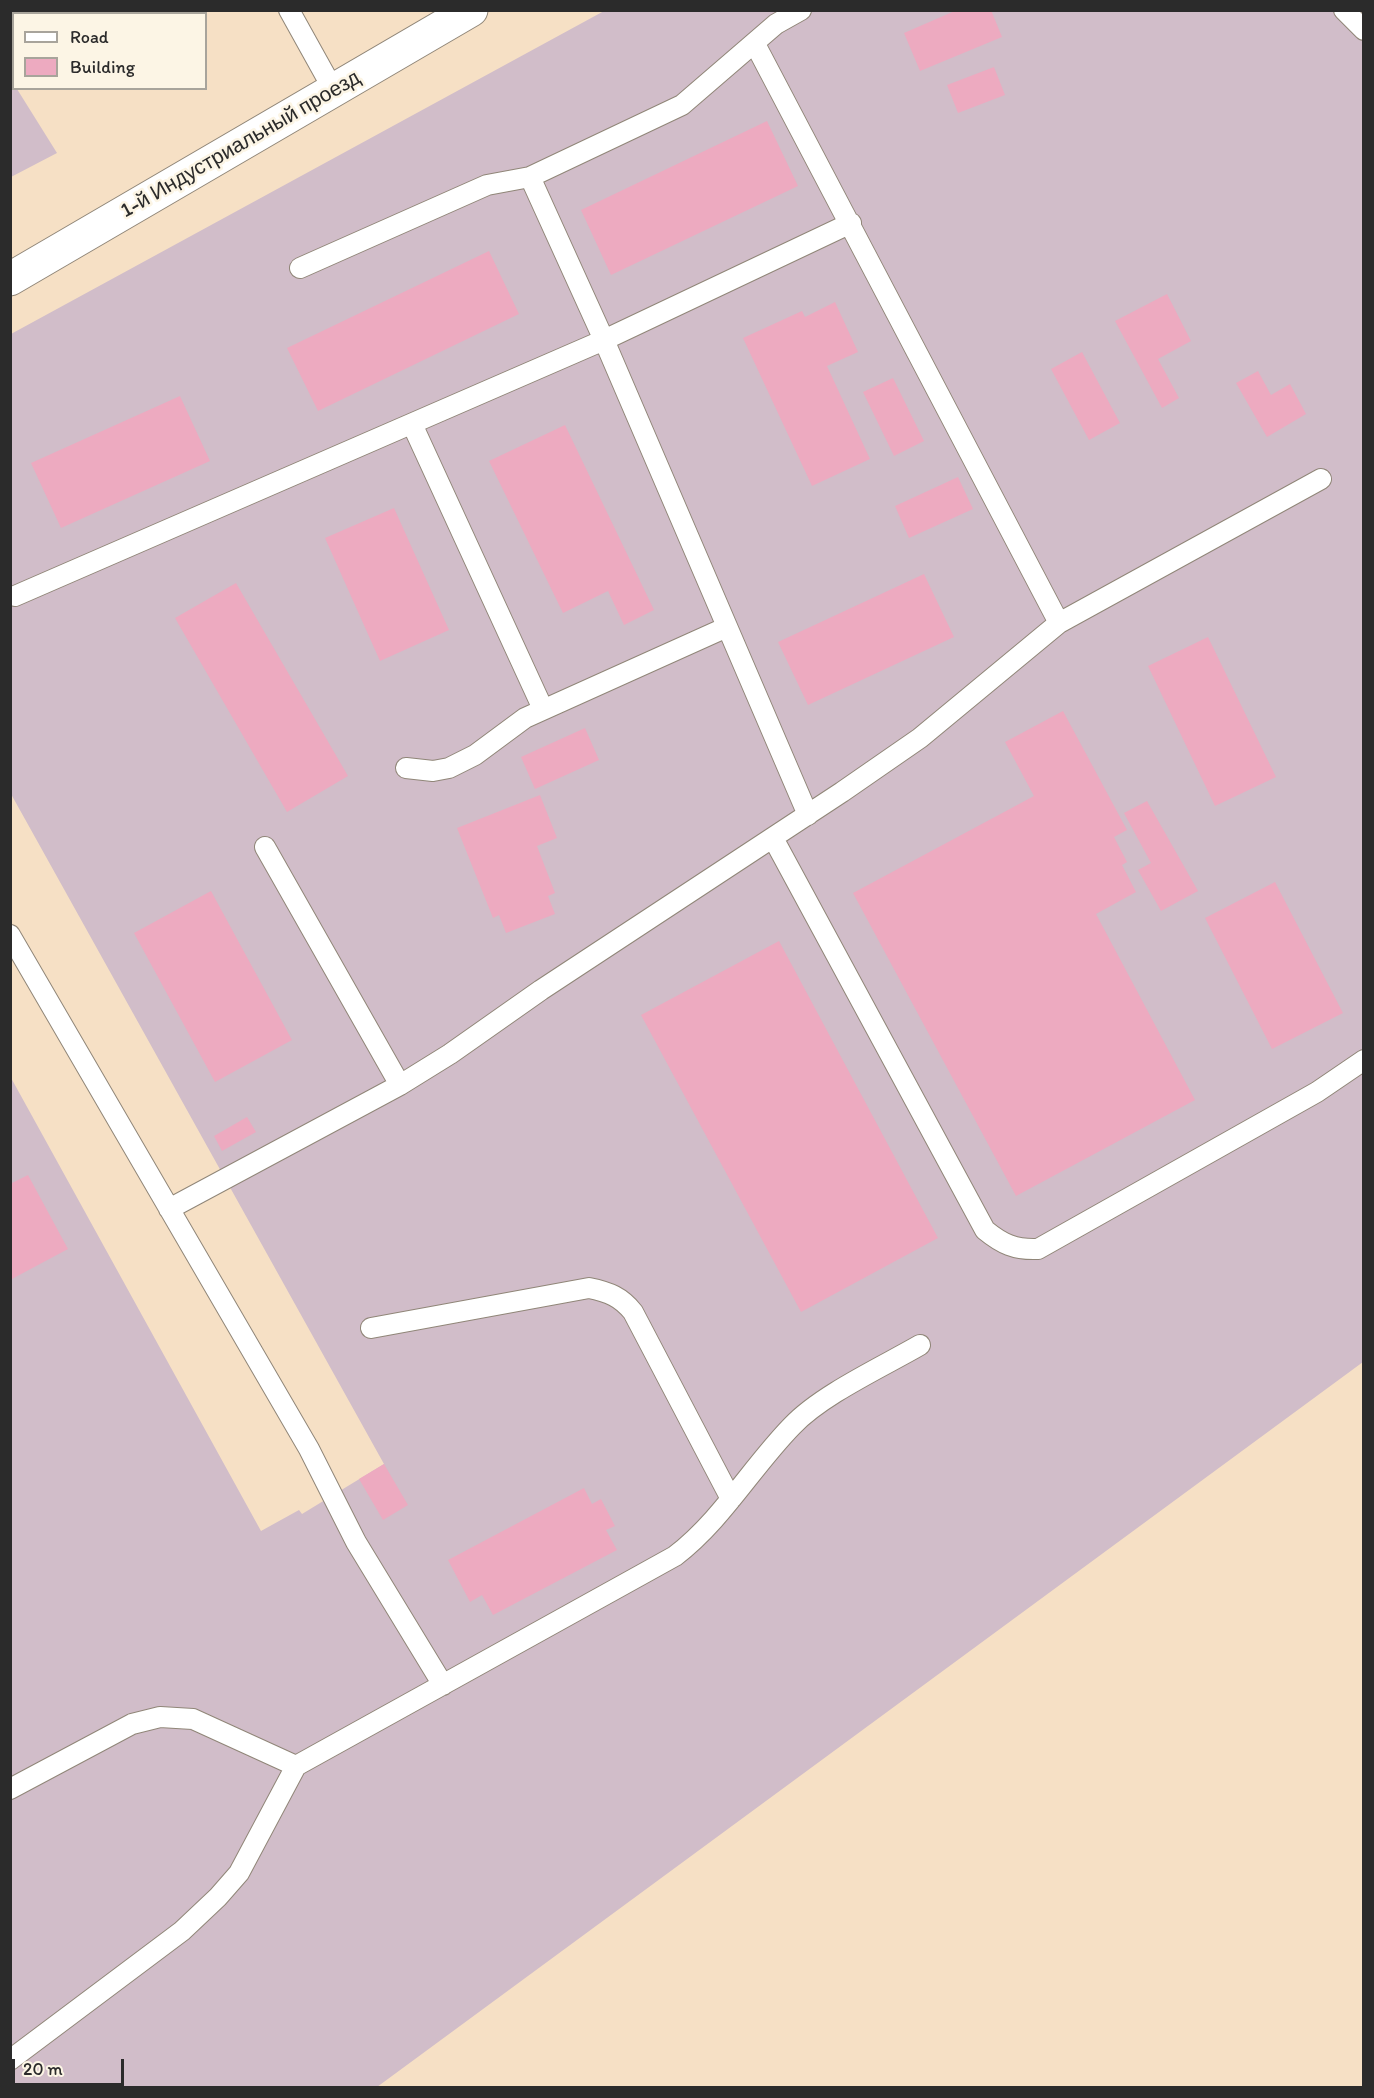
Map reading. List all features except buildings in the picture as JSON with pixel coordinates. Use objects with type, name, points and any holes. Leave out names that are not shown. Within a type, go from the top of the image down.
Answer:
[{"type":"street","name":"1-й Индустриальный проезд","points":[[10,279],[471,10]]},
{"type":"lane","points":[[289,10],[334,91]]},
{"type":"lane","points":[[300,268],[487,184],[530,177],[682,105],[776,24],[801,10]]},
{"type":"lane","points":[[1344,10],[1364,30]]},
{"type":"lane","points":[[755,44],[1059,623]]},
{"type":"lane","points":[[530,177],[604,340],[807,815]]},
{"type":"lane","points":[[15,596],[604,340],[851,223]]},
{"type":"lane","points":[[412,423],[543,709]]},
{"type":"lane","points":[[169,1209],[400,1084],[450,1054],[550,984],[773,838],[920,738],[1059,623],[1321,479]]},
{"type":"lane","points":[[406,768],[433,771],[450,768],[475,755],[525,718],[727,627]]},
{"type":"lane","points":[[773,838],[985,1230],[1000,1243],[1019,1250],[1038,1249],[1317,1092],[1364,1060]]},
{"type":"lane","points":[[266,847],[400,1084]]},
{"type":"lane","points":[[10,935],[309,1449],[356,1542],[443,1685]]},
{"type":"lane","points":[[371,1328],[589,1288],[606,1291],[623,1299],[633,1312],[731,1499]]},
{"type":"lane","points":[[10,2060],[182,1930],[218,1897],[239,1873],[296,1766],[675,1556],[699,1537],[792,1425],[810,1409],[920,1345]]},
{"type":"lane","points":[[10,1789],[132,1724],[160,1717],[193,1719],[296,1766]]},
{"type":"shaded area","points":[[11,10],[177,10],[175,12],[12,14]]},
{"type":"shaded area","points":[[604,11],[1363,11],[1363,1362],[377,2087],[11,2087],[10,1076],[261,1531],[299,1510],[302,1514],[384,1464],[11,794],[11,334]]},
{"type":"shaded area","points":[[11,79],[12,90],[18,90],[57,153],[11,177]]}]
